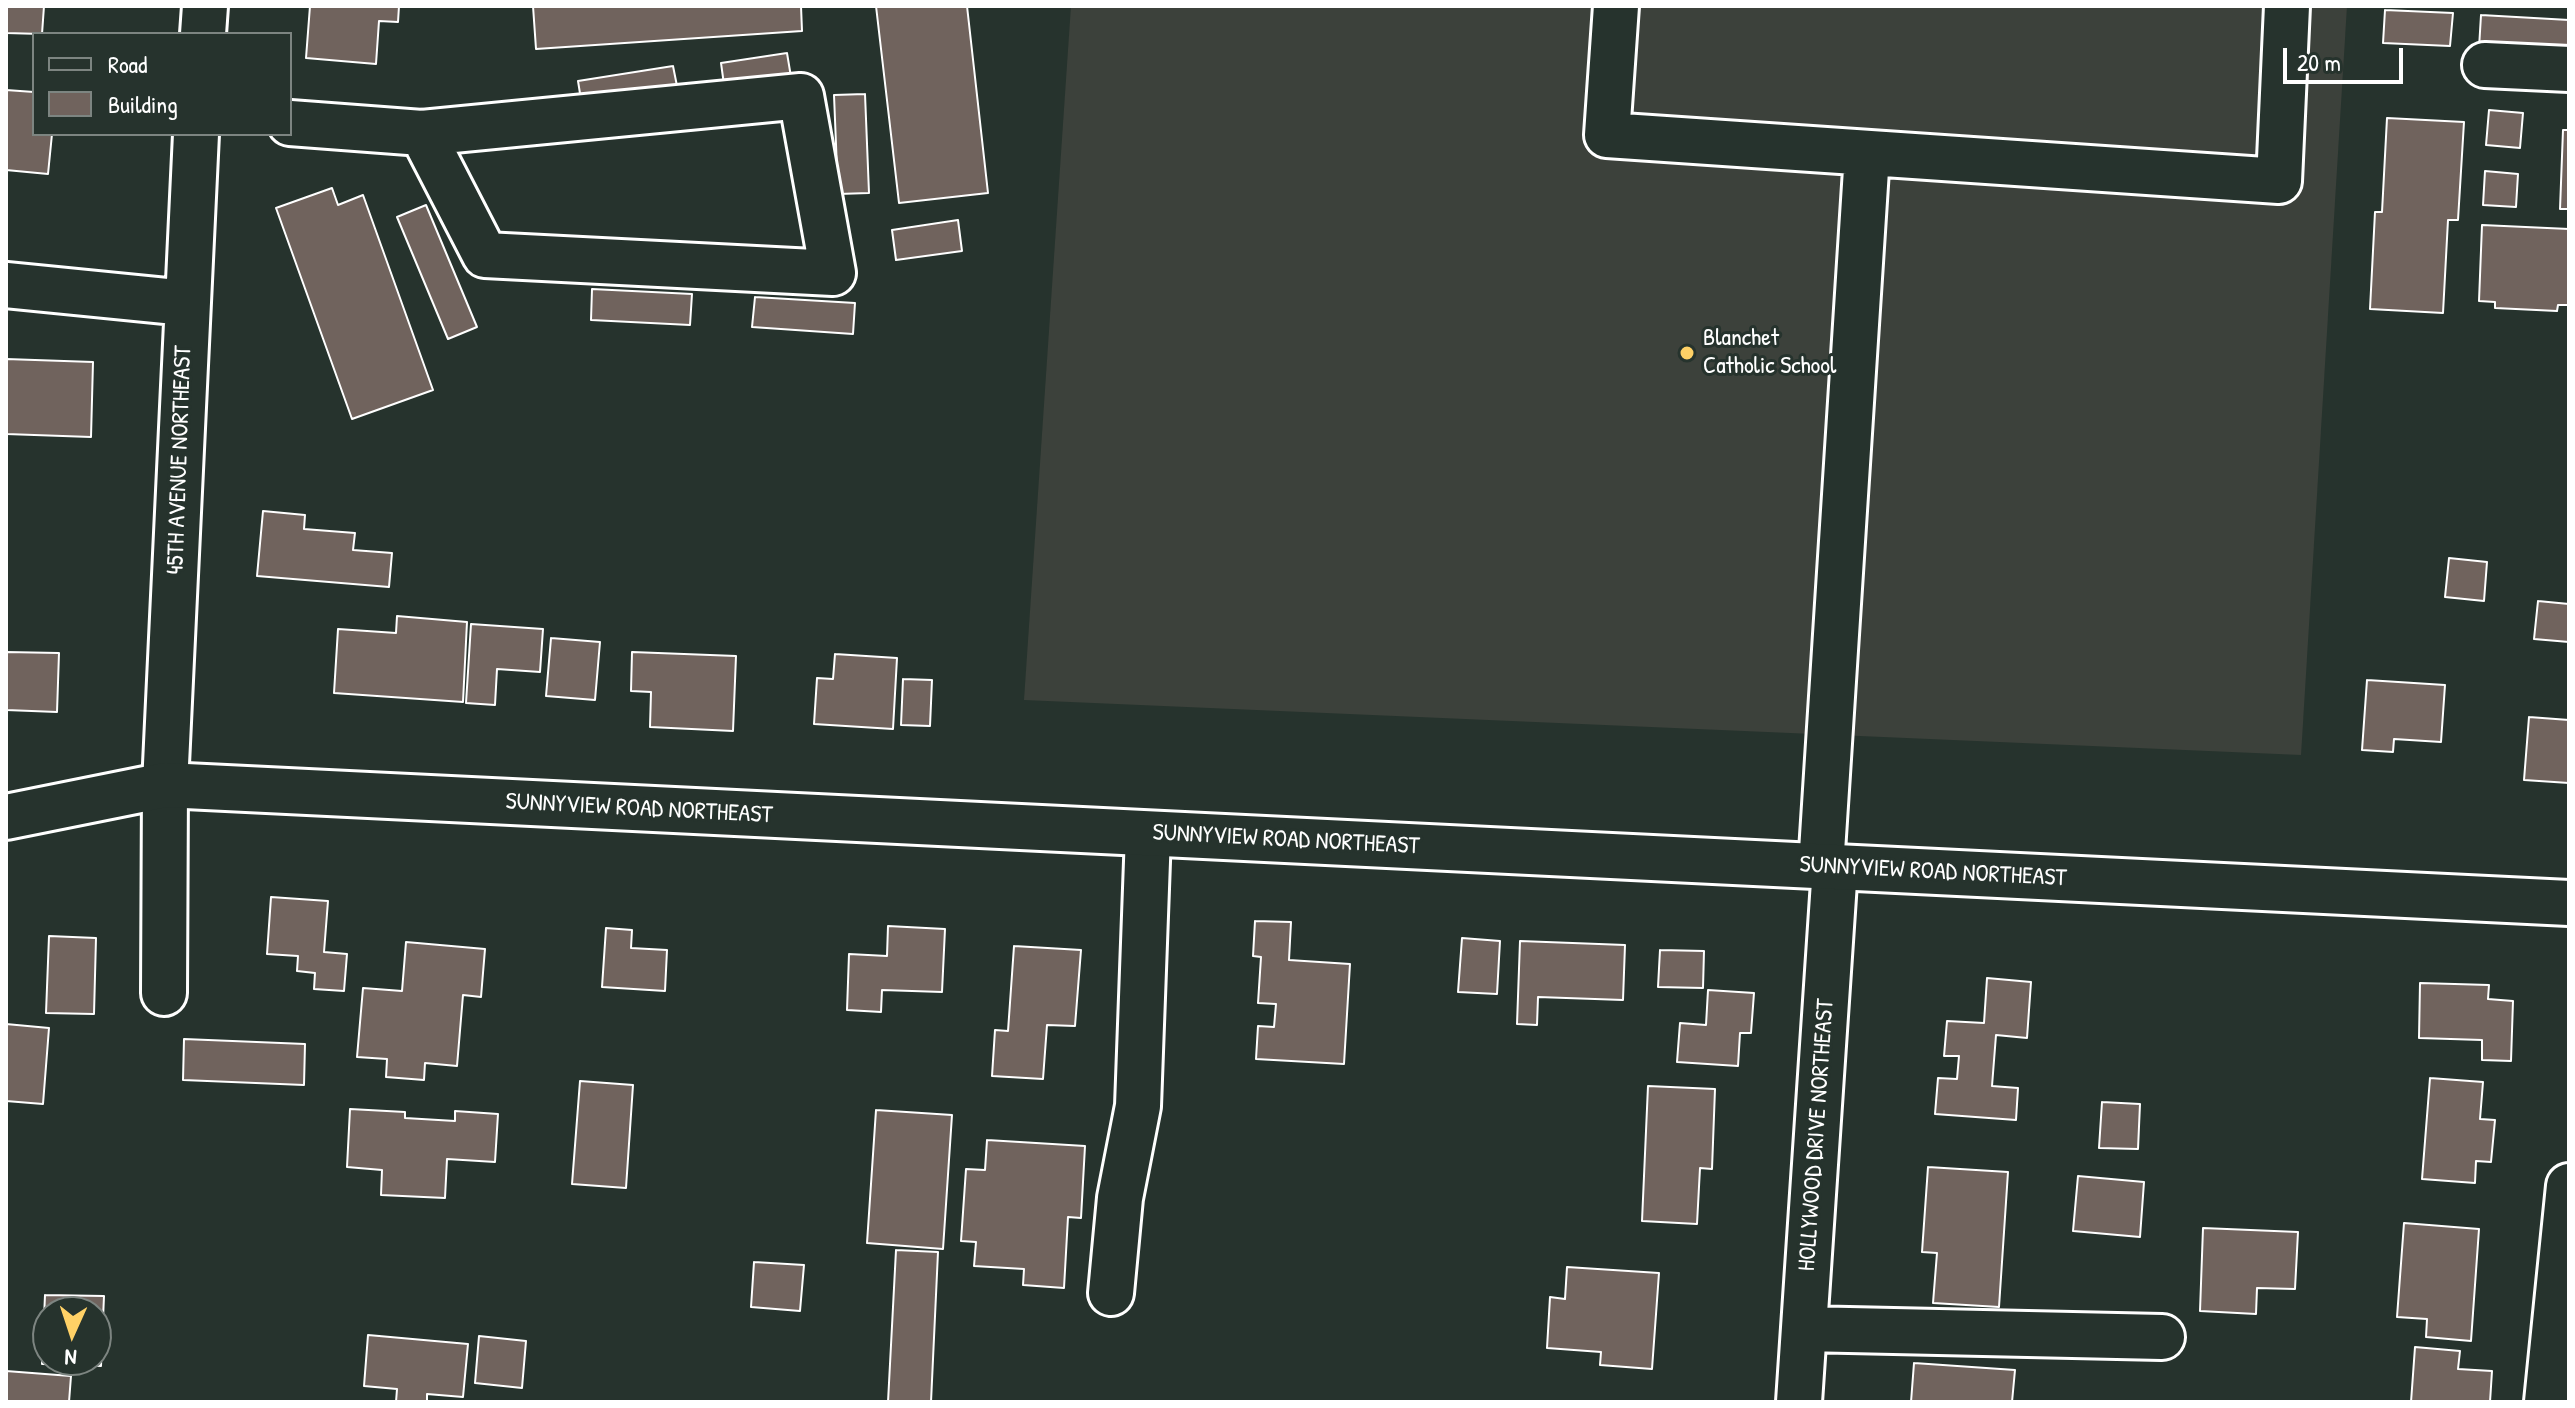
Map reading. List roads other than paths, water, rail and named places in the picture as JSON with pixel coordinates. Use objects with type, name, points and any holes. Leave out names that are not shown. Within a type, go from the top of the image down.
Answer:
[{"type":"main road","points":[[203,32],[205,6]]},
{"type":"main road","points":[[1616,6],[1607,135],[2279,181],[2287,6]]},
{"type":"main road","points":[[2485,65],[2569,69]]},
{"type":"main road","points":[[292,123],[422,133],[801,96],[833,273],[485,255],[422,133]]},
{"type":"main road","name":"45TH AVENUE NORTHEAST","points":[[164,993],[165,785],[196,136]]},
{"type":"main road","name":"HOLLYWOOD DRIVE NORTHEAST","points":[[1799,1402],[1867,154]]},
{"type":"main road","points":[[6,285],[186,303]]},
{"type":"main road","name":"SUNNYVIEW ROAD NORTHEAST","points":[[6,817],[165,785],[2569,903]]},
{"type":"main road","points":[[1111,1293],[1120,1198],[1138,1106],[1148,834]]},
{"type":"main road","points":[[2547,1402],[2569,1186]]},
{"type":"main road","points":[[1804,1329],[2162,1337]]},
{"type":"place","name":"Blanchet Catholic School","points":[[1687,353]]}]
